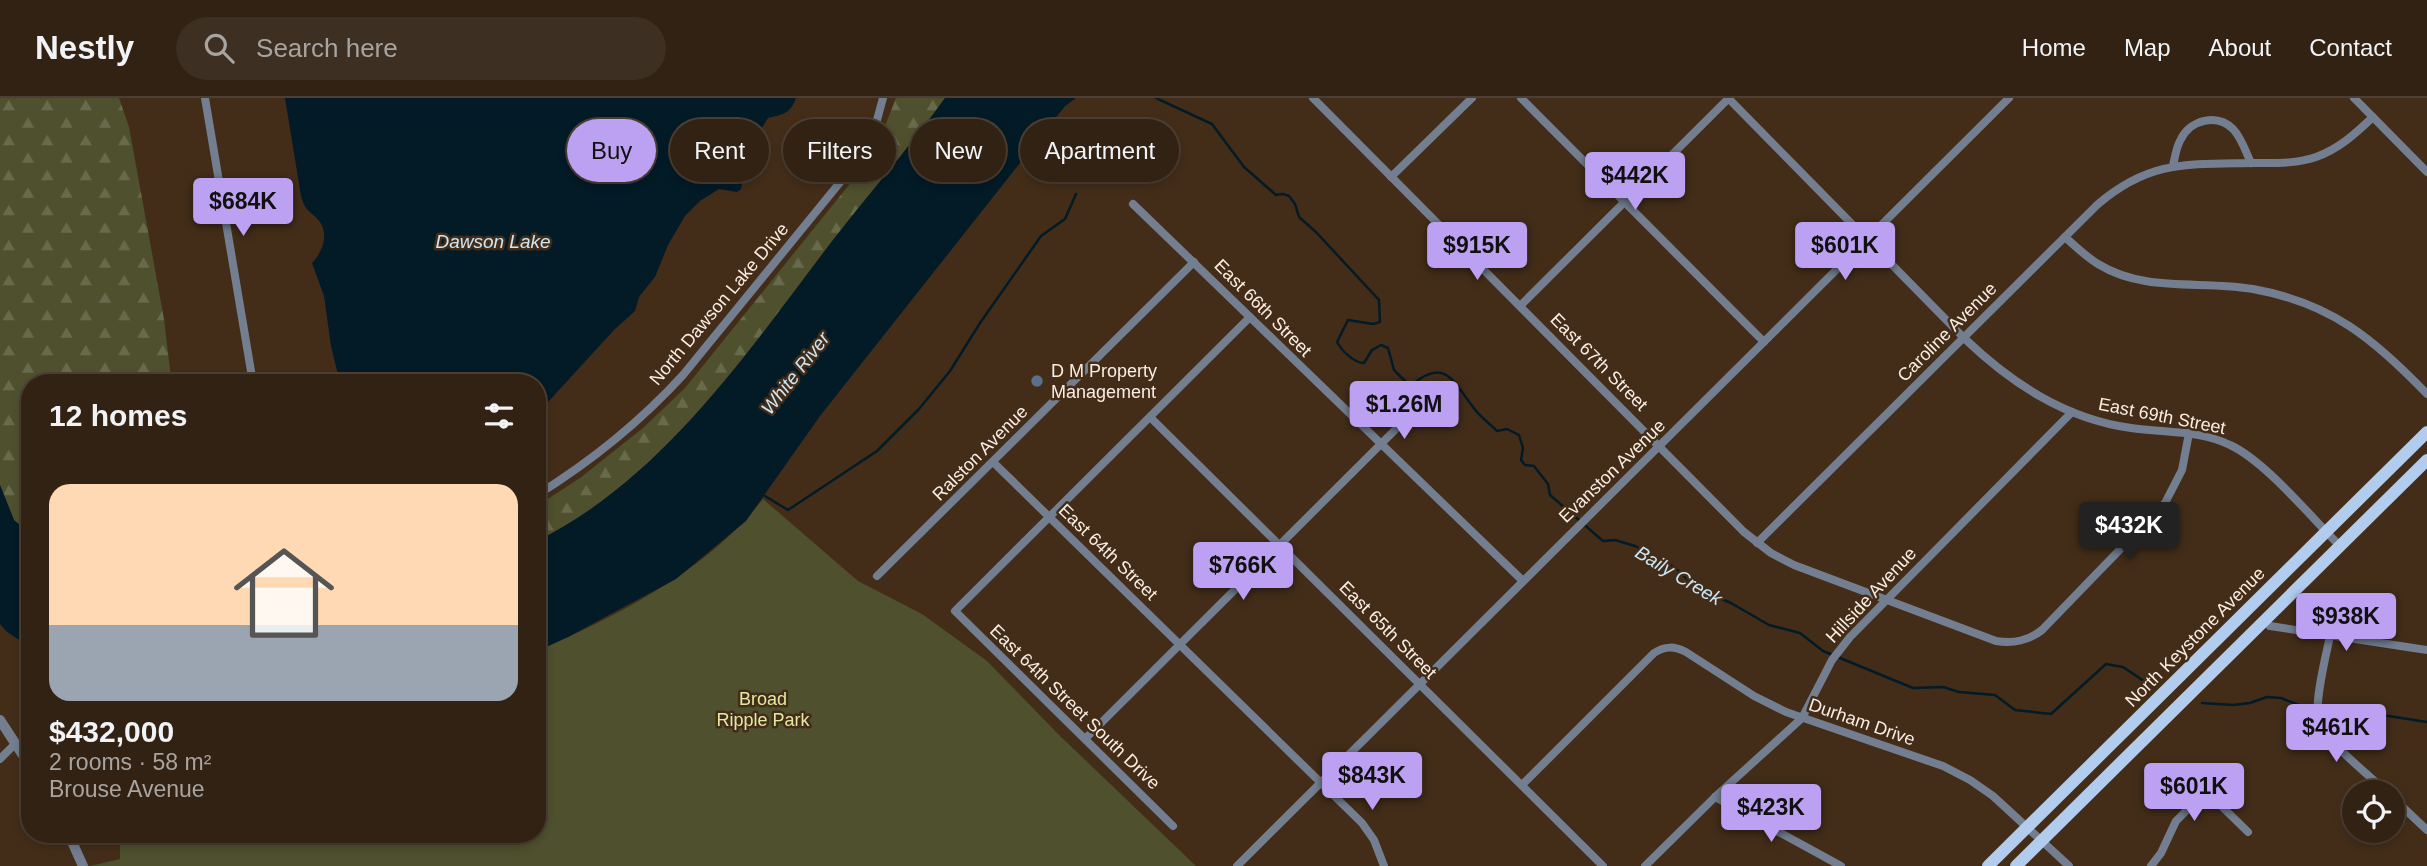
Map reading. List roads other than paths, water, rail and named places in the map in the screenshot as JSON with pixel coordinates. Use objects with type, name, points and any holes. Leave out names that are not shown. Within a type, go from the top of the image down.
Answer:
[{"type":"main road","name":"North Keystone Avenue","points":[[2016,866],[2035,834],[2151,704],[2427,432]]},
{"type":"main road","name":"North Keystone Avenue","points":[[1989,866],[2035,834],[2174,710],[2427,460]]},
{"type":"street","points":[[205,98],[251,374]]},
{"type":"street","name":"North Dawson Lake Drive","points":[[546,489],[591,458],[683,375],[859,159],[874,131],[883,98]]},
{"type":"street","name":"East 67th Street","points":[[1313,98],[1757,543],[1794,565],[1885,600],[1996,642],[2012,642],[2031,637],[2042,630],[2155,516],[2178,481],[2189,433]]},
{"type":"street","points":[[1391,177],[1472,98]]},
{"type":"street","points":[[1521,98],[1765,342]]},
{"type":"street","points":[[1521,305],[1729,98]]},
{"type":"street","name":"East 69th Street","points":[[1729,98],[1986,359],[2015,382],[2072,412],[2123,427],[2189,433],[2224,442],[2250,456],[2340,546]]},
{"type":"street","name":"Evanston Avenue","points":[[1237,866],[2009,98]]},
{"type":"street","points":[[2354,98],[2427,172]]},
{"type":"street","name":"Caroline Avenue","points":[[1757,543],[2097,205],[2118,188],[2141,176],[2173,166],[2291,162],[2315,157],[2348,140],[2373,117]]},
{"type":"street","points":[[2173,166],[2179,142],[2186,130],[2196,123],[2210,120],[2220,122],[2235,131],[2251,163]]},
{"type":"street","name":"East 66th Street","points":[[1133,204],[1522,580]]},
{"type":"street","points":[[2065,237],[2097,264],[2135,280],[2168,285],[2227,285],[2255,289],[2295,300],[2336,317],[2374,342],[2427,394]]},
{"type":"street","name":"Ralston Avenue","points":[[877,576],[1194,262]]},
{"type":"street","points":[[1049,517],[1250,317]]},
{"type":"street","name":"Hillside Avenue","points":[[1645,866],[1715,797],[1802,718],[1839,651],[1885,600],[2072,412]]},
{"type":"street","name":"East 65th Street","points":[[1150,417],[1604,866]]},
{"type":"street","points":[[1085,739],[1408,417]]},
{"type":"street","name":"East 64th Street","points":[[993,462],[1362,823],[1374,840],[1384,866]]},
{"type":"street","name":"East 64th Street South Drive","points":[[1049,517],[955,611],[1173,826]]},
{"type":"street","points":[[2270,625],[2427,650]]},
{"type":"street","points":[[2330,636],[2320,688],[2317,715],[2319,723],[2327,735],[2374,780]]},
{"type":"street","name":"Durham Drive","points":[[1522,785],[1652,655],[1662,649],[1672,648],[1686,652],[1763,701],[1802,718],[1952,770],[1985,790],[2069,866]]},
{"type":"street","points":[[0,720],[21,753]]},
{"type":"street","points":[[0,759],[15,744]]},
{"type":"street","points":[[2151,866],[2161,853],[2173,824],[2206,790],[2248,832]]},
{"type":"street","points":[[1715,797],[1841,866]]},
{"type":"street","points":[[2405,809],[2427,830]]},
{"type":"street","points":[[72,843],[83,866]]},
{"type":"water","name":"Dawson Lake","points":[[285,98],[796,98],[789,110],[767,119],[670,119],[670,182],[740,182],[741,189],[737,192],[719,189],[700,201],[685,216],[668,245],[655,277],[639,297],[635,311],[546,404],[546,374],[338,374],[324,296],[312,263],[321,249],[323,227],[303,202]]},
{"type":"water","points":[[945,98],[1076,98],[1055,119],[1020,119],[1020,163],[1006,181],[1006,119],[929,119]]},
{"type":"water","name":"White River","points":[[910,144],[910,182],[1005,182],[820,416],[746,521],[676,579],[546,647],[546,536],[583,514],[625,483],[701,408],[880,182],[896,182],[896,161]]},
{"type":"water","points":[[0,485],[14,520],[21,526],[21,641],[0,624]]},
{"type":"waterway","name":"Baily Creek","points":[[1156,98],[1212,124],[1244,167],[1276,195],[1289,196],[1299,217],[1379,300],[1380,322],[1373,324],[1348,320],[1337,342],[1345,353],[1364,363],[1372,350],[1381,345],[1388,348],[1394,370],[1407,383],[1413,384],[1434,373],[1448,376],[1478,413],[1497,431],[1507,429],[1519,435],[1523,448],[1521,460],[1525,465],[1534,466],[1548,484],[1550,495],[1603,541],[1615,540],[1635,546],[1674,567],[1698,589],[1731,603],[1769,625],[1800,633],[1823,651],[1913,688],[1943,687],[1959,692],[1995,695],[2015,710],[2051,714],[2106,664],[2123,667],[2153,687]]},
{"type":"waterway","points":[[765,496],[788,510],[877,451],[919,409],[950,371],[1041,236],[1065,219],[1076,194]]},
{"type":"waterway","name":"Baily Creek","points":[[2202,703],[2233,705],[2267,697],[2281,698],[2301,706],[2337,708],[2427,722]]},
{"type":"place","name":"D M Property Management","points":[[1037,381]]},
{"type":"park label","name":"Broad Ripple Park","points":[[763,709]]}]
